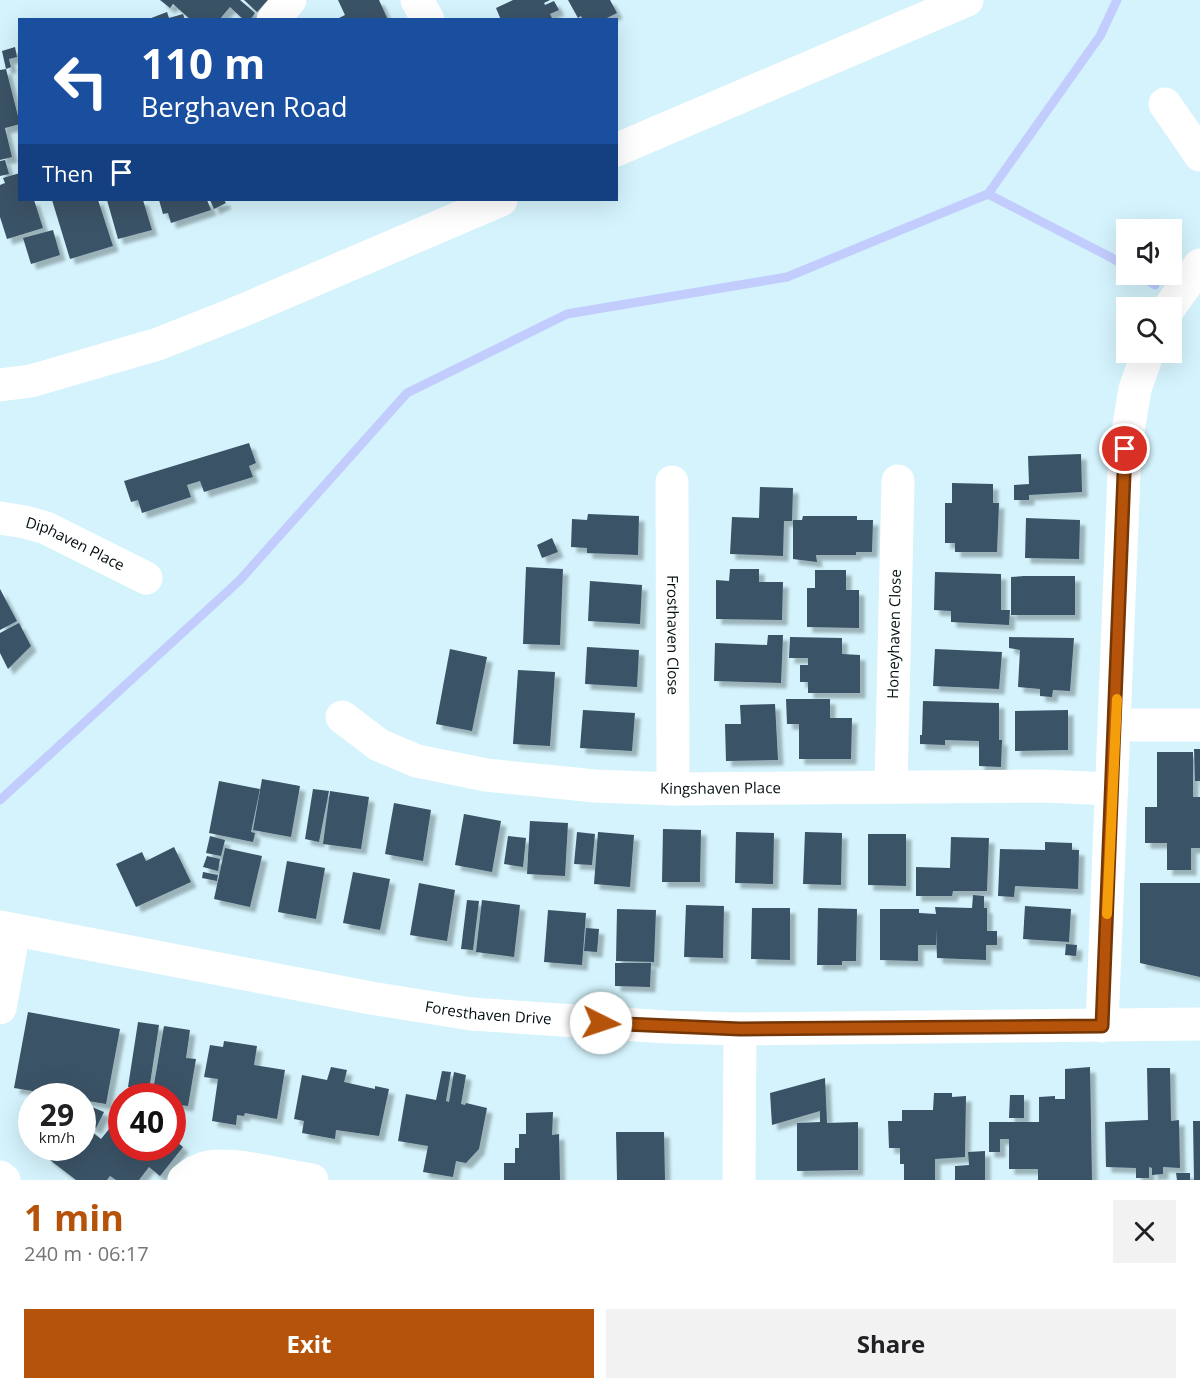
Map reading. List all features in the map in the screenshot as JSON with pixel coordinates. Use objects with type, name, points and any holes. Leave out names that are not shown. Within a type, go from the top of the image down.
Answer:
[{"type":"street","points":[[275,18],[290,0]]},
{"type":"street","points":[[417,0],[427,18]]},
{"type":"street","points":[[618,149],[967,0]]},
{"type":"street","points":[[1165,104],[1200,155]]},
{"type":"street","points":[[0,385],[31,381],[158,344],[499,201]]},
{"type":"street","points":[[1177,297],[1200,265]]},
{"type":"street","points":[[1102,1026],[1116,725],[1125,449],[1135,389],[1144,363]]},
{"type":"street","name":"Honeyhaven Close","points":[[891,788],[898,481]]},
{"type":"street","name":"Frosthaven Close","points":[[672,482],[673,789]]},
{"type":"street","name":"Diphaven Place","points":[[0,518],[46,528],[146,578]]},
{"type":"street","name":"Kingshaven Place","points":[[342,717],[379,745],[417,761],[486,776],[595,786],[673,789],[1044,786],[1112,789]]},
{"type":"street","points":[[1116,725],[1200,725]]},
{"type":"street","points":[[0,1008],[7,928]]},
{"type":"street","name":"Foresthaven Drive","points":[[7,928],[371,998],[471,1014],[667,1027],[740,1029],[1200,1024]]},
{"type":"street","points":[[739,1180],[740,1029]]},
{"type":"street","points":[[184,1180],[197,1170],[224,1165],[312,1180]]},
{"type":"street","points":[[0,1177],[4,1180]]},
{"type":"building","points":[[160,0],[240,0],[255,13],[251,18],[242,18],[230,7],[221,18],[189,18],[173,4],[170,8]]},
{"type":"building","points":[[244,0],[268,0],[257,12]]},
{"type":"building","points":[[338,0],[379,0],[387,18],[339,18],[345,15]]},
{"type":"building","points":[[513,0],[550,0],[544,3],[545,5],[554,1],[559,10],[550,14],[552,18],[500,18],[496,8]]},
{"type":"building","points":[[568,0],[610,0],[617,13],[607,18],[582,18],[581,16],[578,18]]},
{"type":"building","points":[[167,12],[169,18],[151,18]]},
{"type":"building","points":[[183,14],[184,18],[169,18]]},
{"type":"building","points":[[15,47],[17,57],[9,59],[11,67],[6,69],[2,51]]},
{"type":"building","points":[[6,69],[18,125],[5,128],[12,157],[0,160],[0,70]]},
{"type":"building","points":[[5,160],[9,174],[0,176],[0,161]]},
{"type":"building","points":[[18,174],[18,201],[34,201],[43,228],[7,239],[0,217],[0,185],[5,183],[3,178]]},
{"type":"building","points":[[52,201],[98,201],[113,246],[70,259]]},
{"type":"building","points":[[107,201],[143,201],[152,230],[118,239]]},
{"type":"building","points":[[159,201],[207,201],[211,210],[171,223],[168,213],[163,214]]},
{"type":"building","points":[[210,201],[225,201],[226,203],[214,209]]},
{"type":"building","points":[[53,230],[60,255],[31,264],[23,238]]},
{"type":"building","points":[[249,443],[256,463],[249,466],[253,477],[204,492],[200,481],[187,485],[191,497],[142,513],[138,500],[131,502],[124,481]]},
{"type":"building","points":[[1081,454],[1082,492],[1029,495],[1029,500],[1014,500],[1014,485],[1029,484],[1028,456]]},
{"type":"building","points":[[952,483],[993,484],[993,503],[999,503],[997,552],[955,552],[955,543],[945,543],[945,503],[952,503]]},
{"type":"building","points":[[760,487],[793,488],[792,521],[784,521],[783,556],[730,554],[732,517],[759,518]]},
{"type":"building","points":[[588,514],[639,516],[638,555],[587,553],[587,548],[571,547],[572,519],[587,520]]},
{"type":"building","points":[[803,516],[857,516],[857,520],[873,520],[872,552],[856,552],[856,555],[816,555],[817,562],[793,559],[793,520],[802,520]]},
{"type":"building","points":[[1026,518],[1080,520],[1079,559],[1025,558]]},
{"type":"building","points":[[552,538],[558,552],[542,558],[537,545]]},
{"type":"building","points":[[526,567],[563,569],[560,645],[523,644]]},
{"type":"building","points":[[730,569],[759,569],[759,582],[783,582],[782,620],[716,619],[716,580],[729,581]]},
{"type":"building","points":[[815,570],[846,570],[846,590],[859,590],[859,628],[807,627],[807,588],[815,588]]},
{"type":"building","points":[[935,572],[1001,574],[1001,610],[1010,610],[1009,625],[951,622],[951,611],[934,610]]},
{"type":"building","points":[[1075,576],[1075,615],[1011,615],[1011,577]]},
{"type":"building","points":[[590,581],[642,585],[640,624],[588,621]]},
{"type":"building","points":[[0,589],[17,621],[0,630]]},
{"type":"building","points":[[19,623],[31,646],[8,669],[0,653],[0,633]]},
{"type":"building","points":[[768,635],[783,635],[781,683],[714,681],[715,643],[767,645]]},
{"type":"building","points":[[790,637],[842,638],[842,654],[860,655],[860,693],[808,693],[808,682],[800,682],[800,665],[808,665],[808,658],[789,658]]},
{"type":"building","points":[[1009,637],[1074,638],[1070,691],[1053,690],[1052,697],[1040,696],[1040,689],[1018,687],[1020,650],[1009,648]]},
{"type":"building","points":[[587,647],[639,650],[637,687],[585,684]]},
{"type":"building","points":[[450,649],[487,657],[472,731],[436,724]]},
{"type":"building","points":[[935,649],[1002,652],[999,689],[933,686]]},
{"type":"building","points":[[518,670],[555,672],[550,746],[513,744]]},
{"type":"building","points":[[786,699],[830,699],[830,718],[852,718],[851,759],[799,759],[799,724],[787,724]]},
{"type":"building","points":[[923,701],[999,703],[999,740],[1002,740],[1001,767],[979,766],[979,741],[945,740],[945,745],[920,744]]},
{"type":"building","points":[[775,704],[778,760],[726,761],[725,724],[741,724],[740,705]]},
{"type":"building","points":[[583,710],[635,713],[632,751],[580,748]]},
{"type":"building","points":[[1068,710],[1068,750],[1015,751],[1015,711]]},
{"type":"building","points":[[1194,749],[1200,749],[1200,781],[1195,781]]},
{"type":"building","points":[[1157,752],[1193,752],[1193,797],[1200,797],[1200,848],[1191,848],[1191,870],[1167,870],[1167,843],[1145,843],[1145,807],[1157,807]]},
{"type":"building","points":[[262,779],[300,786],[291,837],[253,830]]},
{"type":"building","points":[[219,781],[260,789],[251,832],[255,833],[253,842],[209,833]]},
{"type":"building","points":[[313,789],[329,791],[319,842],[305,839]]},
{"type":"building","points":[[330,791],[369,797],[361,849],[323,844]]},
{"type":"building","points":[[394,803],[431,810],[423,861],[385,854]]},
{"type":"building","points":[[464,814],[501,821],[492,872],[455,865]]},
{"type":"building","points":[[530,821],[568,823],[565,876],[527,874]]},
{"type":"building","points":[[663,829],[701,830],[700,882],[662,882]]},
{"type":"building","points":[[577,832],[595,834],[592,865],[574,864]]},
{"type":"building","points":[[598,832],[634,835],[630,887],[594,884]]},
{"type":"building","points":[[736,832],[774,833],[773,884],[735,883]]},
{"type":"building","points":[[805,832],[842,833],[841,885],[803,884]]},
{"type":"building","points":[[868,834],[906,834],[906,886],[868,885]]},
{"type":"building","points":[[210,836],[225,840],[221,856],[206,853]]},
{"type":"building","points":[[508,836],[526,838],[523,867],[504,864]]},
{"type":"building","points":[[951,837],[989,838],[987,891],[953,891],[952,896],[916,896],[916,867],[950,868]]},
{"type":"building","points":[[1045,842],[1072,843],[1072,850],[1079,850],[1078,889],[1015,886],[1014,897],[998,896],[1000,849],[1045,850]]},
{"type":"building","points":[[174,847],[191,882],[136,907],[116,864],[142,852],[146,861]]},
{"type":"building","points":[[225,848],[262,856],[250,907],[214,899]]},
{"type":"building","points":[[207,856],[220,859],[218,871],[203,867]]},
{"type":"building","points":[[287,861],[325,868],[316,919],[278,912]]},
{"type":"building","points":[[203,872],[218,875],[217,881],[202,878]]},
{"type":"building","points":[[353,872],[390,879],[380,930],[343,923]]},
{"type":"building","points":[[419,883],[455,890],[447,941],[410,935]]},
{"type":"building","points":[[1140,883],[1200,883],[1200,977],[1140,963]]},
{"type":"building","points":[[973,895],[984,896],[984,908],[987,908],[987,931],[997,931],[997,945],[986,945],[986,960],[937,958],[936,928],[936,945],[918,945],[918,961],[880,960],[880,909],[919,909],[919,913],[936,914],[935,907],[972,908]]},
{"type":"building","points":[[467,900],[479,901],[473,950],[461,949]]},
{"type":"building","points":[[482,900],[520,905],[514,957],[476,952]]},
{"type":"building","points":[[686,905],[724,906],[723,958],[684,957]]},
{"type":"building","points":[[1025,906],[1071,909],[1069,942],[1023,939]]},
{"type":"building","points":[[752,908],[790,908],[790,960],[751,959]]},
{"type":"building","points":[[818,908],[857,909],[856,961],[842,961],[842,965],[817,965]]},
{"type":"building","points":[[617,909],[656,910],[654,962],[616,961]]},
{"type":"building","points":[[548,910],[586,913],[582,965],[544,962]]},
{"type":"building","points":[[586,928],[599,929],[597,952],[584,951]]},
{"type":"building","points":[[1066,944],[1077,945],[1076,956],[1065,955]]},
{"type":"building","points":[[615,963],[651,963],[650,987],[615,986]]},
{"type":"building","points":[[28,1012],[120,1029],[110,1083],[108,1083],[106,1104],[96,1102],[96,1083],[18,1083],[18,1089],[14,1088]]},
{"type":"building","points":[[138,1022],[159,1025],[150,1083],[129,1083]]},
{"type":"building","points":[[164,1026],[190,1030],[186,1058],[196,1059],[188,1106],[186,1106],[186,1083],[154,1083]]},
{"type":"building","points":[[224,1041],[257,1046],[254,1065],[285,1070],[277,1119],[245,1113],[244,1116],[237,1115],[236,1125],[212,1121],[218,1079],[204,1077],[210,1045],[223,1047]]},
{"type":"building","points":[[331,1067],[347,1070],[344,1082],[375,1089],[375,1086],[389,1089],[379,1136],[336,1130],[335,1139],[302,1133],[304,1121],[294,1119],[302,1075],[327,1080]]},
{"type":"building","points":[[1090,1067],[1092,1180],[1038,1180],[1038,1169],[1009,1169],[1009,1139],[1000,1139],[1000,1152],[989,1152],[989,1122],[1039,1122],[1039,1097],[1055,1096],[1055,1099],[1065,1099],[1065,1069]]},
{"type":"building","points":[[1147,1068],[1170,1068],[1171,1121],[1179,1120],[1180,1168],[1163,1167],[1163,1174],[1152,1175],[1152,1168],[1149,1167],[1149,1178],[1136,1178],[1136,1168],[1106,1167],[1105,1122],[1148,1120]]},
{"type":"building","points":[[442,1071],[451,1072],[446,1101],[449,1102],[454,1072],[466,1075],[461,1104],[487,1108],[479,1149],[466,1163],[456,1161],[453,1177],[423,1172],[428,1146],[398,1141],[406,1094],[436,1100]]},
{"type":"building","points":[[825,1078],[827,1123],[858,1122],[858,1170],[797,1171],[797,1123],[820,1122],[820,1111],[772,1125],[770,1093]]},
{"type":"building","points":[[934,1093],[952,1093],[952,1097],[966,1096],[965,1157],[935,1159],[935,1180],[904,1180],[904,1164],[900,1164],[900,1148],[889,1148],[888,1121],[902,1121],[902,1110],[933,1110]]},
{"type":"building","points":[[1010,1095],[1024,1095],[1024,1118],[1009,1118]]},
{"type":"building","points":[[96,1109],[104,1112],[96,1128]]},
{"type":"building","points":[[553,1112],[552,1135],[559,1134],[560,1180],[504,1180],[504,1163],[515,1163],[515,1148],[519,1148],[519,1134],[526,1134],[526,1113]]},
{"type":"building","points":[[1193,1121],[1200,1121],[1200,1180],[1194,1180]]},
{"type":"building","points":[[108,1130],[108,1161],[172,1161],[160,1176],[149,1167],[139,1180],[116,1180],[110,1176],[107,1180],[76,1180],[51,1161],[96,1161],[96,1135],[101,1139]]},
{"type":"building","points":[[616,1132],[664,1132],[665,1180],[617,1180]]},
{"type":"building","points":[[985,1151],[985,1180],[955,1180],[955,1166],[969,1165],[968,1152]]},
{"type":"building","points":[[1176,1173],[1190,1173],[1190,1180],[1177,1180]]},
{"type":"waterway","points":[[988,194],[1100,36],[1117,0]]},
{"type":"waterway","points":[[0,800],[240,580],[407,393],[567,314],[787,277],[988,194],[1116,261]]},
{"type":"slow traffic","points":[[1107,914],[1117,699]]},
{"type":"route","points":[[601,1023],[740,1029],[1102,1026],[1116,725],[1125,449]]}]
